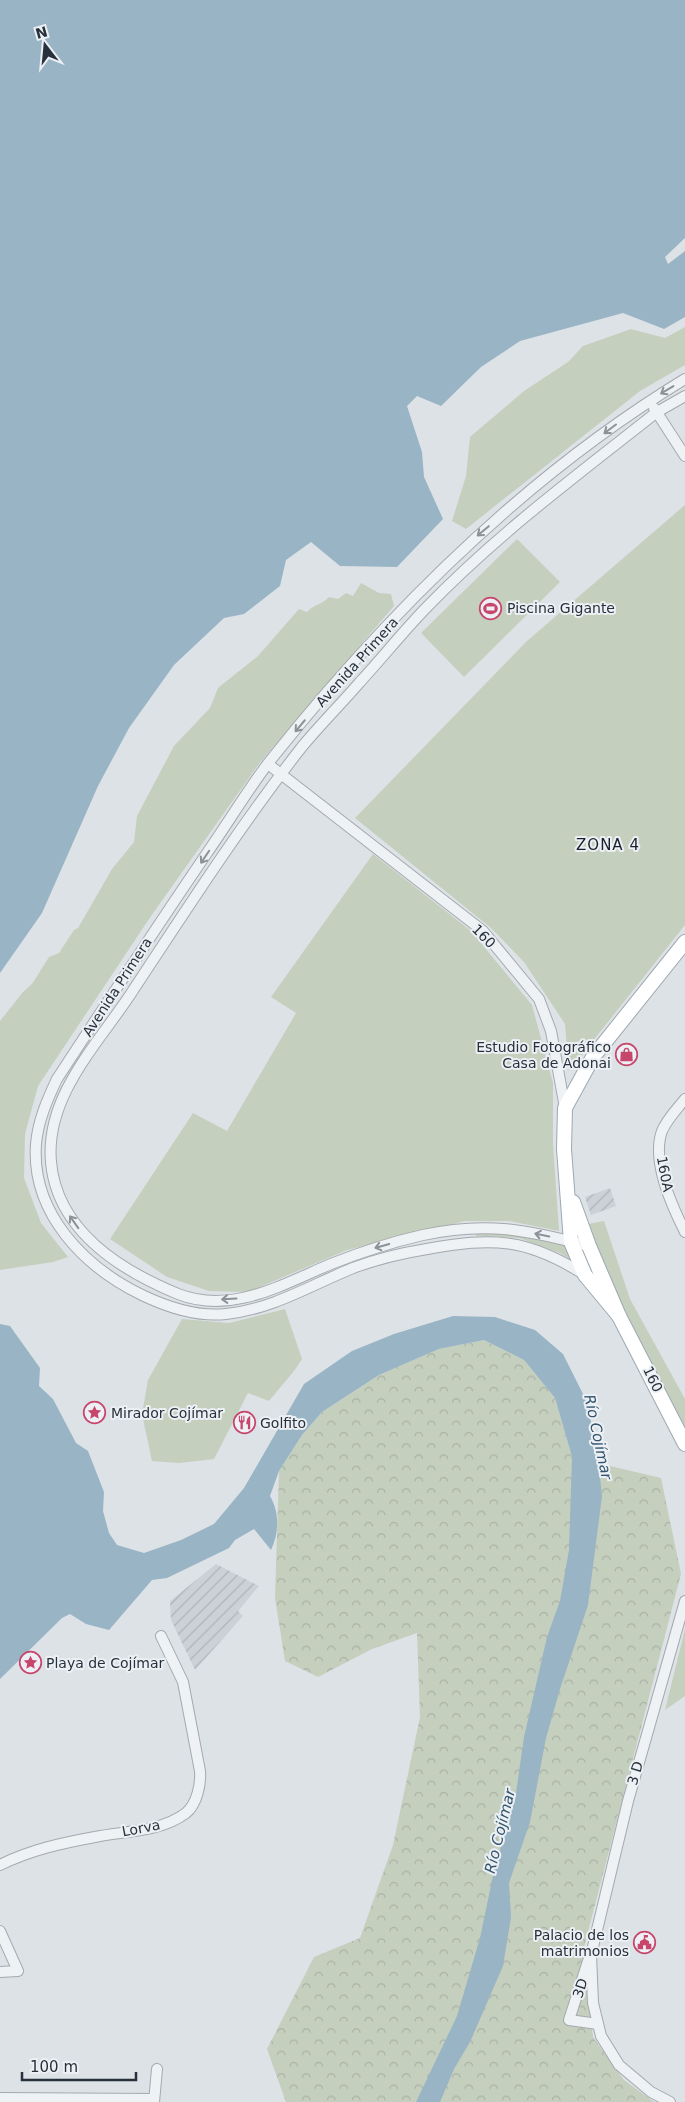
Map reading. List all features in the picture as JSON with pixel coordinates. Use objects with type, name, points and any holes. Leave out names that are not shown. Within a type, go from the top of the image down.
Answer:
[{"type":"main road","points":[[565,1108],[593,1057],[685,942]]},
{"type":"main road","name":"160","points":[[565,1108],[564,1149],[571,1242],[585,1275],[619,1316]]},
{"type":"main road","name":"160","points":[[568,1188],[589,1246],[619,1316],[685,1444]]},
{"type":"main road","points":[[585,1275],[591,1270],[595,1260]]},
{"type":"street","name":"Avenida Primera","points":[[585,1275],[536,1249],[512,1243],[480,1240],[403,1253],[354,1268],[306,1291],[262,1308],[224,1315],[192,1312],[159,1303],[127,1288],[85,1258],[64,1235],[45,1202],[36,1169],[36,1144],[40,1122],[57,1079],[159,923],[268,764],[374,642],[470,542],[565,463],[649,400],[685,379]]},
{"type":"street","name":"Avenida Primera","points":[[589,1246],[512,1228],[469,1228],[425,1235],[378,1247],[272,1290],[232,1300],[184,1296],[142,1278],[95,1247],[66,1210],[51,1165],[51,1134],[56,1114],[69,1085],[173,930],[282,773],[306,743],[425,609],[492,544],[657,412],[685,396]]},
{"type":"street","points":[[649,400],[685,456]]},
{"type":"street","name":"160","points":[[268,764],[483,931],[538,999],[551,1031],[565,1108]]},
{"type":"street","points":[[159,923],[173,930]]},
{"type":"street","points":[[57,1079],[69,1085]]},
{"type":"street","name":"160A","points":[[685,1099],[662,1130],[660,1142],[661,1162],[669,1197],[685,1232]]},
{"type":"street","points":[[85,1258],[95,1247]]},
{"type":"street","name":"3 D","points":[[591,1951],[628,1801],[682,1619],[685,1601]]},
{"type":"street","name":"Lorva","points":[[0,1865],[26,1852],[93,1837],[162,1825],[187,1812],[197,1795],[201,1782],[200,1771],[183,1682],[161,1636]]},
{"type":"street","points":[[0,1931],[18,1971],[0,1972]]},
{"type":"street","points":[[591,1951],[593,2003],[601,2036],[619,2065],[651,2092],[670,2102]]},
{"type":"street","name":"3D","points":[[591,1951],[569,2020],[598,2024]]},
{"type":"street","points":[[0,2098],[29,2100],[154,2100],[157,2069]]},
{"type":"shaded area","points":[[610,1188],[616,1206],[591,1215],[585,1197]]},
{"type":"shaded area","points":[[216,1564],[259,1586],[238,1611],[243,1616],[195,1670],[171,1620],[170,1601]]},
{"type":"green space","points":[[685,327],[685,365],[640,391],[466,529],[452,521],[466,476],[470,437],[524,391],[568,362],[583,346],[631,329],[665,338]]},
{"type":"green space","points":[[685,505],[685,925],[569,1071],[565,1024],[524,962],[491,928],[355,818],[527,641]]},
{"type":"green space","name":"Piscina Gigante","points":[[517,539],[560,582],[464,677],[421,633]]},
{"type":"green space","points":[[361,583],[379,593],[391,594],[394,606],[261,761],[151,916],[38,1086],[25,1134],[24,1178],[41,1223],[68,1257],[53,1262],[0,1270],[0,1021],[23,992],[32,984],[49,957],[59,953],[74,930],[78,928],[112,869],[134,842],[137,816],[174,746],[210,708],[218,688],[258,656],[299,609],[307,612],[329,597],[338,599],[346,593],[353,596]]},
{"type":"green space","points":[[373,854],[471,931],[532,1005],[553,1083],[553,1143],[559,1231],[509,1221],[465,1221],[347,1250],[248,1292],[209,1291],[167,1277],[110,1239],[193,1113],[227,1131],[296,1013],[271,997]]},
{"type":"green space","points":[[604,1221],[630,1299],[685,1399],[685,1427],[623,1307],[588,1224]]},
{"type":"green space","points":[[476,1231],[521,1234],[567,1246],[576,1263],[560,1253],[519,1238],[476,1236]]},
{"type":"green space","points":[[285,1309],[302,1359],[269,1401],[248,1393],[214,1459],[179,1463],[152,1461],[142,1414],[148,1380],[182,1319],[229,1323]]},
{"type":"green space","points":[[484,1340],[524,1360],[555,1398],[572,1457],[661,1478],[681,1574],[583,1951],[593,2037],[624,2080],[654,2102],[286,2102],[267,2049],[314,1957],[360,1938],[393,1845],[420,1717],[417,1633],[372,1649],[318,1677],[285,1661],[275,1598],[279,1471],[302,1435],[322,1412],[379,1375],[439,1349]]},
{"type":"green space","points":[[685,1629],[685,1696],[665,1710]]},
{"type":"water","points":[[0,0],[685,0],[685,238],[665,257],[668,264],[685,251],[685,317],[664,329],[623,313],[520,341],[481,367],[441,406],[417,396],[407,406],[422,452],[424,477],[443,519],[397,567],[340,566],[311,542],[286,560],[280,586],[244,614],[224,618],[174,665],[129,728],[98,786],[42,913],[0,973]]},
{"type":"water","points":[[453,1316],[495,1317],[535,1330],[563,1354],[585,1398],[596,1441],[602,1496],[588,1605],[546,1738],[530,1822],[509,1883],[511,1917],[503,1966],[470,2042],[454,2069],[440,2102],[416,2102],[457,2016],[480,1938],[495,1866],[515,1800],[524,1737],[547,1637],[560,1601],[569,1550],[572,1457],[555,1398],[524,1360],[484,1340],[439,1349],[379,1375],[322,1412],[302,1435],[279,1471],[270,1496],[277,1516],[276,1537],[271,1550],[254,1529],[235,1540],[229,1548],[167,1578],[152,1580],[109,1630],[86,1624],[70,1614],[62,1618],[0,1679],[0,1324],[10,1326],[40,1368],[39,1386],[53,1399],[76,1443],[88,1451],[104,1492],[103,1511],[109,1533],[117,1545],[144,1553],[181,1540],[214,1524],[244,1488],[304,1384],[352,1351],[394,1334]]},
{"type":"place","name":"Piscina Gigante","points":[[491,608]]},
{"type":"place","name":"Estudio Fotográfico Casa de Adonai","points":[[627,1055]]},
{"type":"place","name":"Mirador Cojímar","points":[[95,1413]]},
{"type":"place","name":"Golfito","points":[[244,1423]]},
{"type":"place","name":"Playa de Cojímar","points":[[30,1663]]},
{"type":"place","name":"Palacio de los matrimonios","points":[[645,1943]]},
{"type":"district","name":"ZONA 4","points":[[608,845]]},
{"type":"water label","name":"Río Cojímar","points":[[598,1437]]},
{"type":"water label","name":"Río Cojímar","points":[[500,1831]]}]
